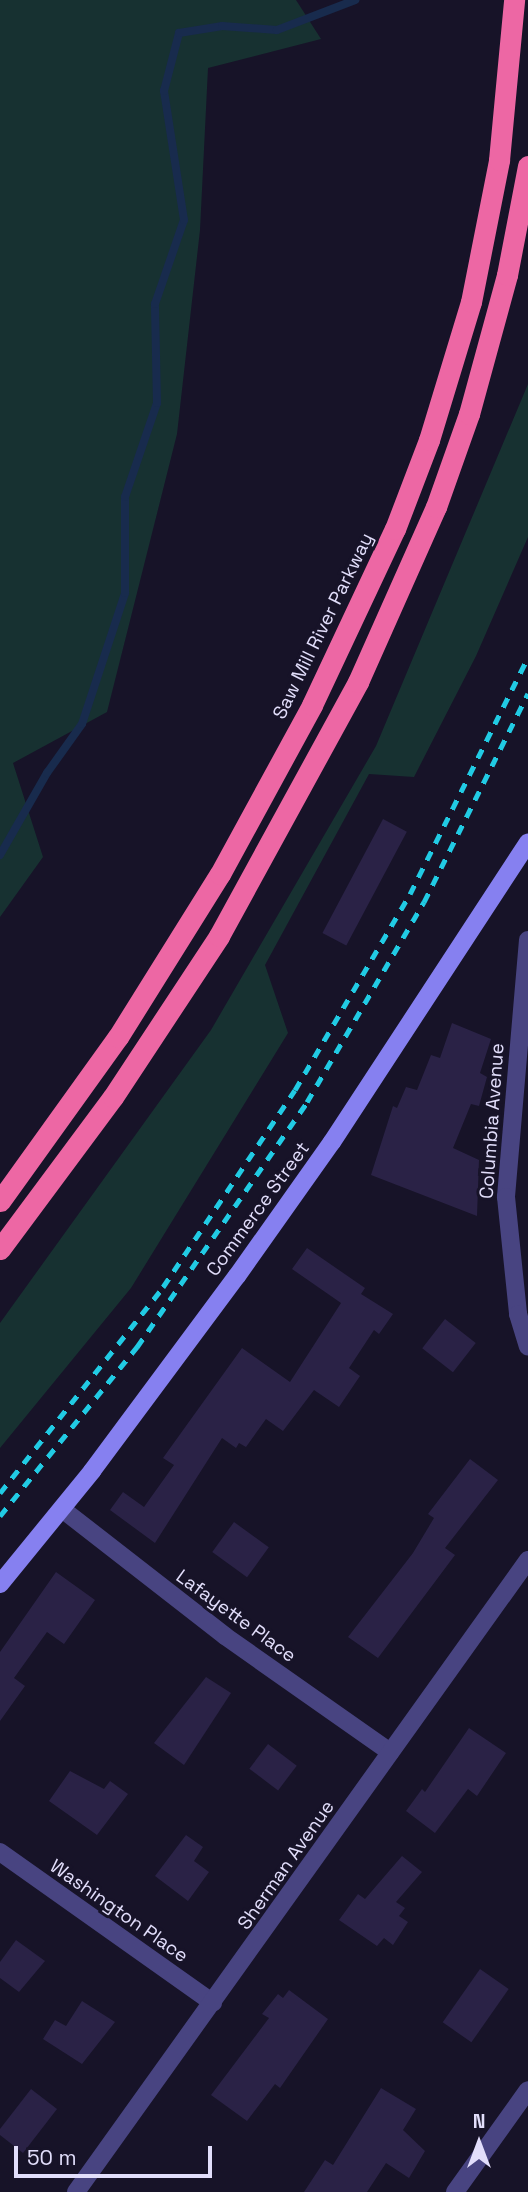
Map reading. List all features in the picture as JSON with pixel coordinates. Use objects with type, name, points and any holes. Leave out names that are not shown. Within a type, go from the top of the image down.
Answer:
[{"type":"highway","name":"Saw Mill River Parkway","points":[[0,1201],[118,1037],[220,874],[318,694],[394,529],[444,395],[478,267],[505,113],[514,0]]},
{"type":"highway","points":[[0,1249],[113,1097],[219,936],[358,682],[436,507],[469,414],[507,275],[528,166]]},
{"type":"main road","name":"Commerce Street","points":[[0,1584],[62,1509],[332,1142],[528,842]]},
{"type":"street","name":"Columbia Avenue","points":[[528,940],[506,1198],[518,1314],[528,1346]]},
{"type":"street","name":"Lafayette Place","points":[[62,1509],[225,1636],[390,1752]]},
{"type":"street","name":"Sherman Avenue","points":[[76,2192],[528,1560]]},
{"type":"street","name":"Washington Place","points":[[0,1852],[213,2004]]},
{"type":"street","points":[[455,2192],[472,2184],[528,2090]]},
{"type":"green space","points":[[0,0],[296,0],[321,39],[208,68],[200,230],[177,434],[107,712],[13,763],[43,857],[0,917]]},
{"type":"green space","points":[[528,384],[528,537],[476,656],[414,777],[369,774],[265,965],[288,1033],[131,1288],[0,1448],[0,1323],[211,1030],[376,746]]},
{"type":"building","points":[[383,819],[407,832],[346,946],[322,933]]},
{"type":"building","points":[[452,1023],[491,1039],[480,1073],[487,1077],[479,1106],[471,1104],[453,1148],[479,1160],[477,1216],[371,1175],[393,1106],[397,1108],[406,1087],[417,1090],[431,1055],[440,1058]]},
{"type":"building","points":[[307,1248],[365,1288],[361,1294],[393,1314],[379,1334],[374,1330],[349,1368],[360,1376],[339,1407],[314,1390],[283,1431],[266,1419],[246,1447],[239,1443],[236,1448],[222,1438],[155,1543],[110,1510],[123,1492],[144,1507],[174,1465],[163,1458],[242,1348],[290,1382],[341,1303],[292,1269]]},
{"type":"building","points":[[445,1319],[476,1343],[453,1372],[422,1348]]},
{"type":"building","points":[[470,1459],[498,1480],[445,1548],[455,1555],[378,1658],[348,1637],[413,1553],[434,1518],[428,1514]]},
{"type":"building","points":[[234,1522],[269,1547],[247,1577],[212,1552]]},
{"type":"building","points":[[56,1572],[95,1600],[64,1644],[47,1632],[14,1678],[25,1686],[0,1721],[0,1652]]},
{"type":"building","points":[[206,1677],[231,1693],[184,1765],[154,1743]]},
{"type":"building","points":[[469,1728],[506,1753],[477,1796],[468,1789],[435,1833],[406,1811],[422,1789],[425,1792]]},
{"type":"building","points":[[268,1744],[297,1766],[278,1790],[249,1769]]},
{"type":"building","points":[[70,1771],[104,1789],[110,1781],[128,1794],[97,1835],[49,1801]]},
{"type":"building","points":[[186,1835],[203,1847],[194,1861],[209,1872],[188,1901],[155,1876]]},
{"type":"building","points":[[402,1856],[422,1872],[396,1902],[405,1908],[399,1916],[408,1922],[393,1945],[384,1938],[377,1946],[339,1920],[358,1894],[365,1899]]},
{"type":"building","points":[[16,1940],[45,1961],[19,1992],[0,1978],[0,1962]]},
{"type":"building","points":[[480,1969],[509,1989],[471,2042],[443,2022]]},
{"type":"building","points":[[289,1990],[328,2019],[280,2088],[275,2084],[247,2121],[211,2095],[269,2018],[262,2014],[278,1994],[283,1998]]},
{"type":"building","points":[[82,2001],[115,2022],[82,2064],[43,2039],[55,2020],[66,2026]]},
{"type":"building","points":[[381,2088],[416,2109],[403,2130],[425,2151],[409,2178],[386,2163],[367,2192],[304,2192],[325,2160],[333,2165]]},
{"type":"building","points":[[31,2089],[57,2109],[23,2153],[0,2135],[0,2129]]},
{"type":"waterway","points":[[0,855],[47,773],[82,724],[125,593],[125,497],[157,403],[155,304],[184,220],[164,91],[179,33],[222,26],[277,30],[355,0]]},
{"type":"railway","points":[[0,1493],[163,1287],[295,1090],[410,894],[528,657]]},
{"type":"railway","points":[[0,1516],[137,1347],[307,1102],[424,902],[528,693]]}]
